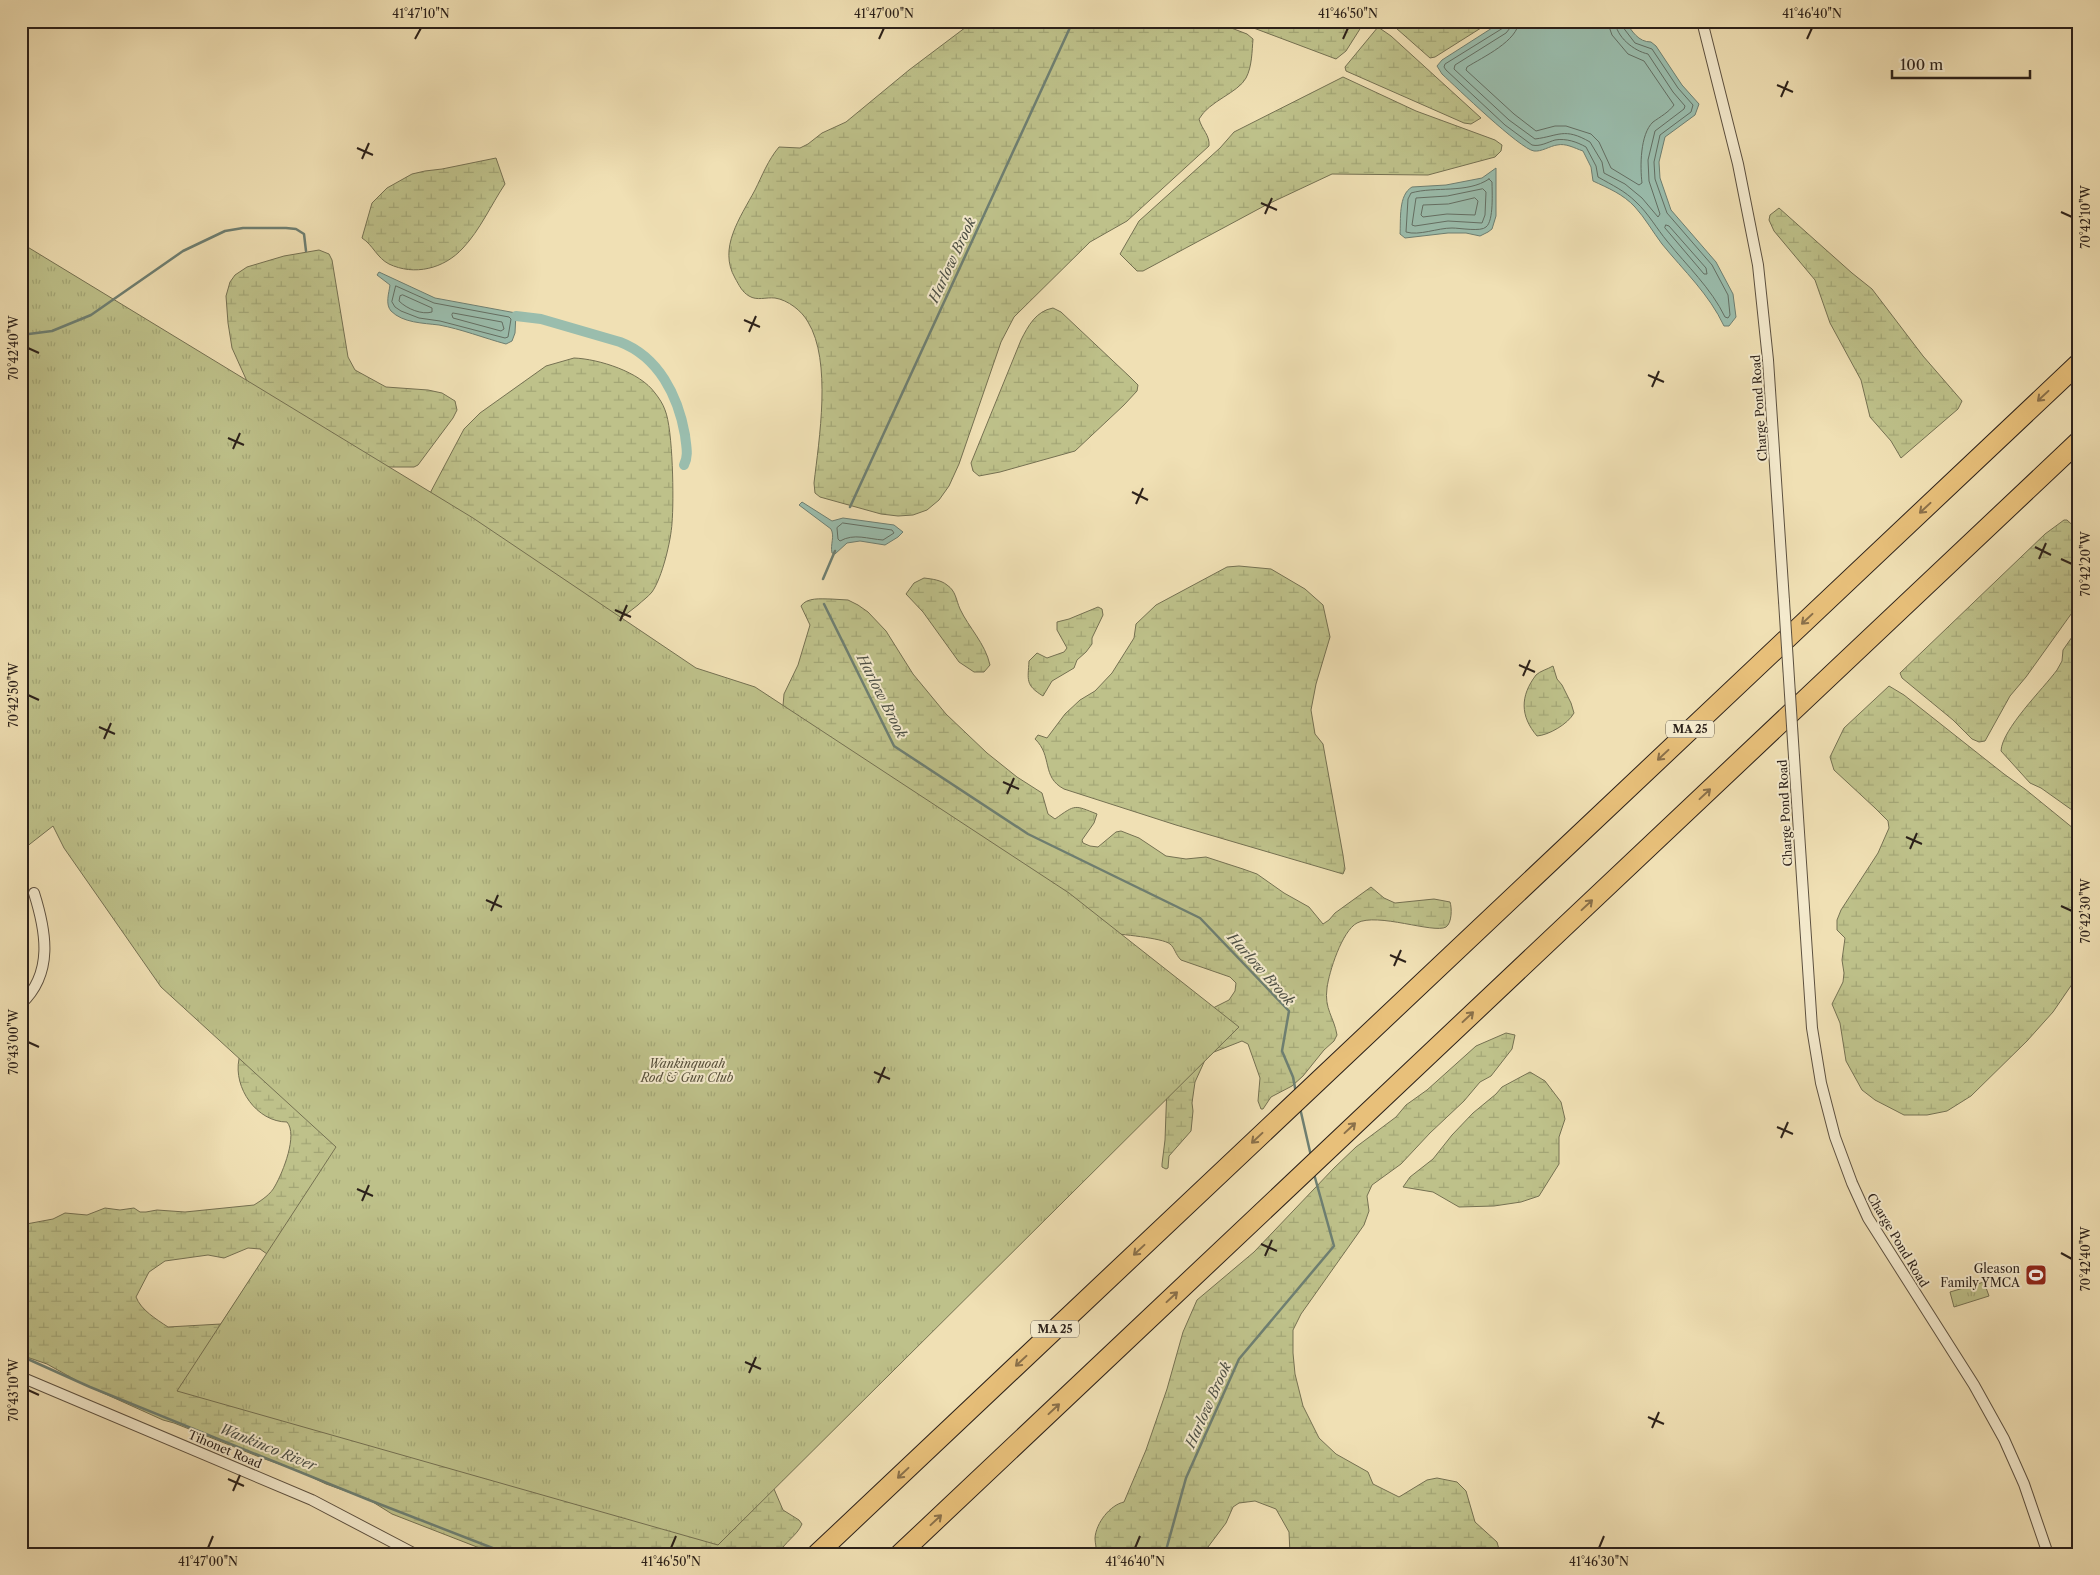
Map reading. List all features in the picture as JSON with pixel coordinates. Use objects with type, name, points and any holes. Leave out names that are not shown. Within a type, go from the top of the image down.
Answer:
[{"type":"highway","name":"MA 25","points":[[818,1554],[2079,362]]},
{"type":"highway","points":[[900,1554],[2079,441]]},
{"type":"street","name":"Charge Pond Road","points":[[1702,21],[1738,164],[1757,258],[1768,360],[1812,1028],[1821,1083],[1835,1136],[1852,1183],[1868,1218],[1970,1379],[2004,1439],[2024,1484],[2047,1551]]},
{"type":"street","points":[[21,1004],[40,978],[45,953],[43,925],[34,893]]},
{"type":"street","name":"Tihonet Road","points":[[21,1377],[312,1500],[415,1554]]},
{"type":"street","points":[[2047,1551],[2060,1554]]},
{"type":"green space","points":[[974,21],[1213,21],[1247,34],[1253,39],[1251,59],[1248,74],[1242,83],[1209,107],[1199,119],[1209,146],[1127,221],[1090,242],[1014,317],[1001,342],[959,464],[949,486],[939,500],[927,510],[913,515],[881,514],[820,497],[815,493],[814,483],[821,423],[822,379],[820,358],[815,338],[808,322],[790,304],[775,298],[755,298],[744,292],[730,267],[730,244],[738,222],[768,163],[779,147],[800,148],[822,133],[846,122],[909,70]]},
{"type":"green space","points":[[1235,21],[1365,21],[1346,51],[1336,59]]},
{"type":"green space","points":[[1388,21],[1492,21],[1435,57],[1430,58]]},
{"type":"green space","points":[[1378,27],[1391,36],[1481,118],[1471,124],[1464,123],[1346,71],[1345,67]]},
{"type":"green space","points":[[1343,77],[1416,111],[1495,140],[1502,145],[1501,151],[1495,157],[1428,175],[1332,174],[1266,205],[1143,271],[1137,271],[1120,254],[1139,221],[1220,148],[1234,132]]},
{"type":"green space","points":[[496,158],[505,184],[469,241],[447,261],[418,270],[399,268],[385,261],[362,238],[372,203],[387,188],[412,174]]},
{"type":"green space","points":[[1779,208],[1872,289],[1923,356],[1962,401],[1958,409],[1901,458],[1891,441],[1870,417],[1861,380],[1830,323],[1815,280],[1774,231],[1769,220],[1770,215]]},
{"type":"green space","name":"Wankinquoah Rod & Gun Club","points":[[21,243],[473,518],[696,668],[755,687],[1069,893],[1239,1027],[718,1545],[177,1391],[336,1147],[161,987],[64,848],[53,826],[21,851]]},
{"type":"green space","points":[[319,250],[329,254],[332,260],[348,357],[355,370],[386,387],[428,390],[442,393],[455,401],[457,410],[453,418],[418,465],[414,467],[384,467],[255,399],[232,348],[226,296],[230,282],[235,275],[247,267],[284,256]]},
{"type":"green space","points":[[1053,308],[1061,312],[1130,377],[1138,385],[1137,391],[1075,451],[979,476],[973,471],[971,463],[1021,340],[1037,316]]},
{"type":"green space","points":[[574,358],[607,364],[629,373],[648,386],[662,403],[668,419],[672,465],[673,513],[670,539],[656,586],[650,594],[517,699],[410,531],[464,429],[480,413],[546,366]]},
{"type":"green space","points":[[2064,520],[2067,520],[2079,531],[2079,603],[2026,677],[2010,696],[1985,741],[1979,742],[1972,739],[1953,720],[1902,678],[1900,673],[2045,534]]},
{"type":"green space","points":[[1239,566],[1271,569],[1305,589],[1323,605],[1330,637],[1316,684],[1311,710],[1315,734],[1323,744],[1343,855],[1345,869],[1343,874],[1176,825],[1064,789],[1052,779],[1044,752],[1035,739],[1038,735],[1047,738],[1065,714],[1080,700],[1095,691],[1112,673],[1134,638],[1136,624],[1156,605],[1227,567]]},
{"type":"green space","points":[[924,578],[942,582],[952,590],[960,609],[988,657],[990,665],[984,672],[974,672],[959,662],[923,612],[906,594],[914,583]]},
{"type":"green space","points":[[810,600],[848,600],[868,612],[886,631],[913,674],[946,714],[987,753],[1017,777],[1042,793],[1048,814],[1055,819],[1071,808],[1079,808],[1097,814],[1094,823],[1082,840],[1083,843],[1098,847],[1116,832],[1121,831],[1139,838],[1166,856],[1186,859],[1206,857],[1243,869],[1257,874],[1284,893],[1309,907],[1323,924],[1371,887],[1384,898],[1395,903],[1434,899],[1450,902],[1451,911],[1448,925],[1440,928],[1430,928],[1391,921],[1366,920],[1351,927],[1337,952],[1327,988],[1328,1007],[1337,1035],[1334,1041],[1324,1050],[1303,1076],[1292,1086],[1271,1097],[1263,1109],[1261,1109],[1258,1101],[1260,1078],[1248,1044],[1242,1041],[1214,1052],[1205,1060],[1195,1082],[1191,1131],[1169,1156],[1168,1168],[1166,1169],[1162,1167],[1162,1164],[1167,1085],[1203,1013],[1229,1000],[1235,991],[1236,983],[1230,977],[1181,960],[1172,946],[1166,942],[1107,933],[771,1482],[783,1510],[802,1524],[779,1554],[495,1554],[392,1514],[368,1499],[326,1484],[299,1471],[163,1420],[81,1383],[47,1364],[21,1355],[21,1225],[53,1219],[65,1213],[87,1215],[105,1208],[120,1210],[134,1208],[140,1212],[157,1210],[185,1212],[254,1205],[263,1199],[273,1189],[282,1172],[291,1136],[287,1122],[266,1116],[257,1110],[244,1092],[238,1070],[241,1051],[248,1038],[783,706],[784,694],[798,665],[810,625],[801,606]],"holes":[[[248,1248],[260,1249],[267,1254],[221,1324],[168,1327],[145,1310],[138,1302],[136,1297],[149,1272],[165,1261],[208,1255],[224,1258]]]},
{"type":"green space","points":[[1098,607],[1102,609],[1103,615],[1092,638],[1092,644],[1077,660],[1074,668],[1052,681],[1043,696],[1033,689],[1029,682],[1029,661],[1037,653],[1047,658],[1064,652],[1067,648],[1057,630],[1057,622]]},
{"type":"green space","points":[[2079,627],[2079,815],[2041,788],[2030,783],[2001,751],[2003,742],[2015,721],[2057,670],[2062,661],[2063,650]]},
{"type":"green space","points":[[1553,666],[1557,679],[1571,703],[1574,713],[1558,728],[1547,734],[1537,736],[1527,721],[1524,706],[1525,698],[1536,675]]},
{"type":"green space","points":[[1889,686],[1904,695],[2079,833],[2079,974],[2053,1012],[2027,1041],[1971,1096],[1947,1111],[1927,1115],[1904,1115],[1875,1100],[1862,1090],[1846,1061],[1840,1023],[1832,1004],[1843,982],[1844,973],[1842,960],[1845,938],[1837,930],[1837,920],[1841,910],[1878,853],[1889,828],[1888,821],[1834,770],[1830,757],[1844,728]]},
{"type":"green space","points":[[1506,1033],[1515,1035],[1512,1049],[1491,1076],[1480,1082],[1464,1101],[1401,1164],[1372,1185],[1367,1196],[1369,1211],[1364,1225],[1301,1314],[1293,1330],[1295,1374],[1303,1406],[1319,1438],[1336,1454],[1368,1472],[1373,1484],[1399,1497],[1427,1480],[1437,1478],[1457,1482],[1466,1491],[1475,1522],[1497,1542],[1500,1553],[1290,1554],[1289,1532],[1276,1509],[1255,1501],[1239,1503],[1233,1507],[1226,1523],[1208,1547],[1206,1554],[1096,1554],[1095,1538],[1098,1526],[1109,1511],[1124,1502],[1146,1450],[1167,1389],[1183,1332],[1197,1300],[1254,1252],[1356,1147],[1396,1117],[1406,1105],[1427,1090],[1476,1046]]},
{"type":"green space","points":[[1530,1072],[1545,1081],[1561,1102],[1565,1119],[1559,1137],[1559,1164],[1539,1196],[1521,1202],[1494,1206],[1459,1207],[1433,1192],[1403,1187],[1410,1177],[1433,1159],[1473,1113],[1502,1087]]},
{"type":"green space","points":[[1984,1282],[1989,1296],[1954,1307],[1950,1292]]},
{"type":"water","points":[[1503,21],[1625,21],[1639,38],[1656,46],[1682,85],[1699,104],[1695,115],[1665,137],[1659,162],[1660,178],[1671,210],[1716,262],[1733,294],[1736,317],[1729,326],[1724,326],[1704,293],[1662,244],[1635,207],[1620,195],[1593,181],[1591,167],[1583,151],[1564,145],[1537,151],[1527,148],[1488,117],[1442,74],[1437,66],[1442,60]]},
{"type":"water","points":[[1496,168],[1496,216],[1492,229],[1488,232],[1480,236],[1466,233],[1448,233],[1405,238],[1400,234],[1402,202],[1404,196],[1412,187],[1446,185],[1482,178]]},
{"type":"water","points":[[379,272],[435,298],[516,313],[515,333],[512,341],[506,344],[464,331],[401,318],[389,308],[390,285],[377,275]]},
{"type":"water","points":[[802,502],[832,521],[843,518],[894,525],[903,532],[885,545],[860,541],[847,543],[835,554],[832,553],[833,535],[831,529],[799,505]]},
{"type":"waterway","name":"Harlow Brook","points":[[850,507],[1073,21]]},
{"type":"waterway","points":[[21,335],[52,331],[91,315],[183,251],[225,231],[243,228],[296,229],[304,234],[306,251]]},
{"type":"waterway","points":[[516,316],[541,319],[620,342],[646,357],[672,392],[682,420],[686,447],[684,465]]},
{"type":"waterway","name":"Harlow Brook","points":[[823,579],[835,551]]},
{"type":"waterway","name":"Harlow Brook","points":[[824,604],[894,746],[1028,834],[1200,918],[1289,1011],[1282,1051],[1293,1077],[1296,1093]]},
{"type":"waterway","name":"Harlow Brook","points":[[1300,1108],[1311,1156]]},
{"type":"waterway","name":"Harlow Brook","points":[[1165,1554],[1186,1478],[1239,1359],[1334,1246],[1314,1174]]},
{"type":"waterway","name":"Wankinco River","points":[[21,1356],[90,1387],[508,1554]]},
{"type":"place","name":"Gleason Family YMCA","points":[[2036,1275]]}]
